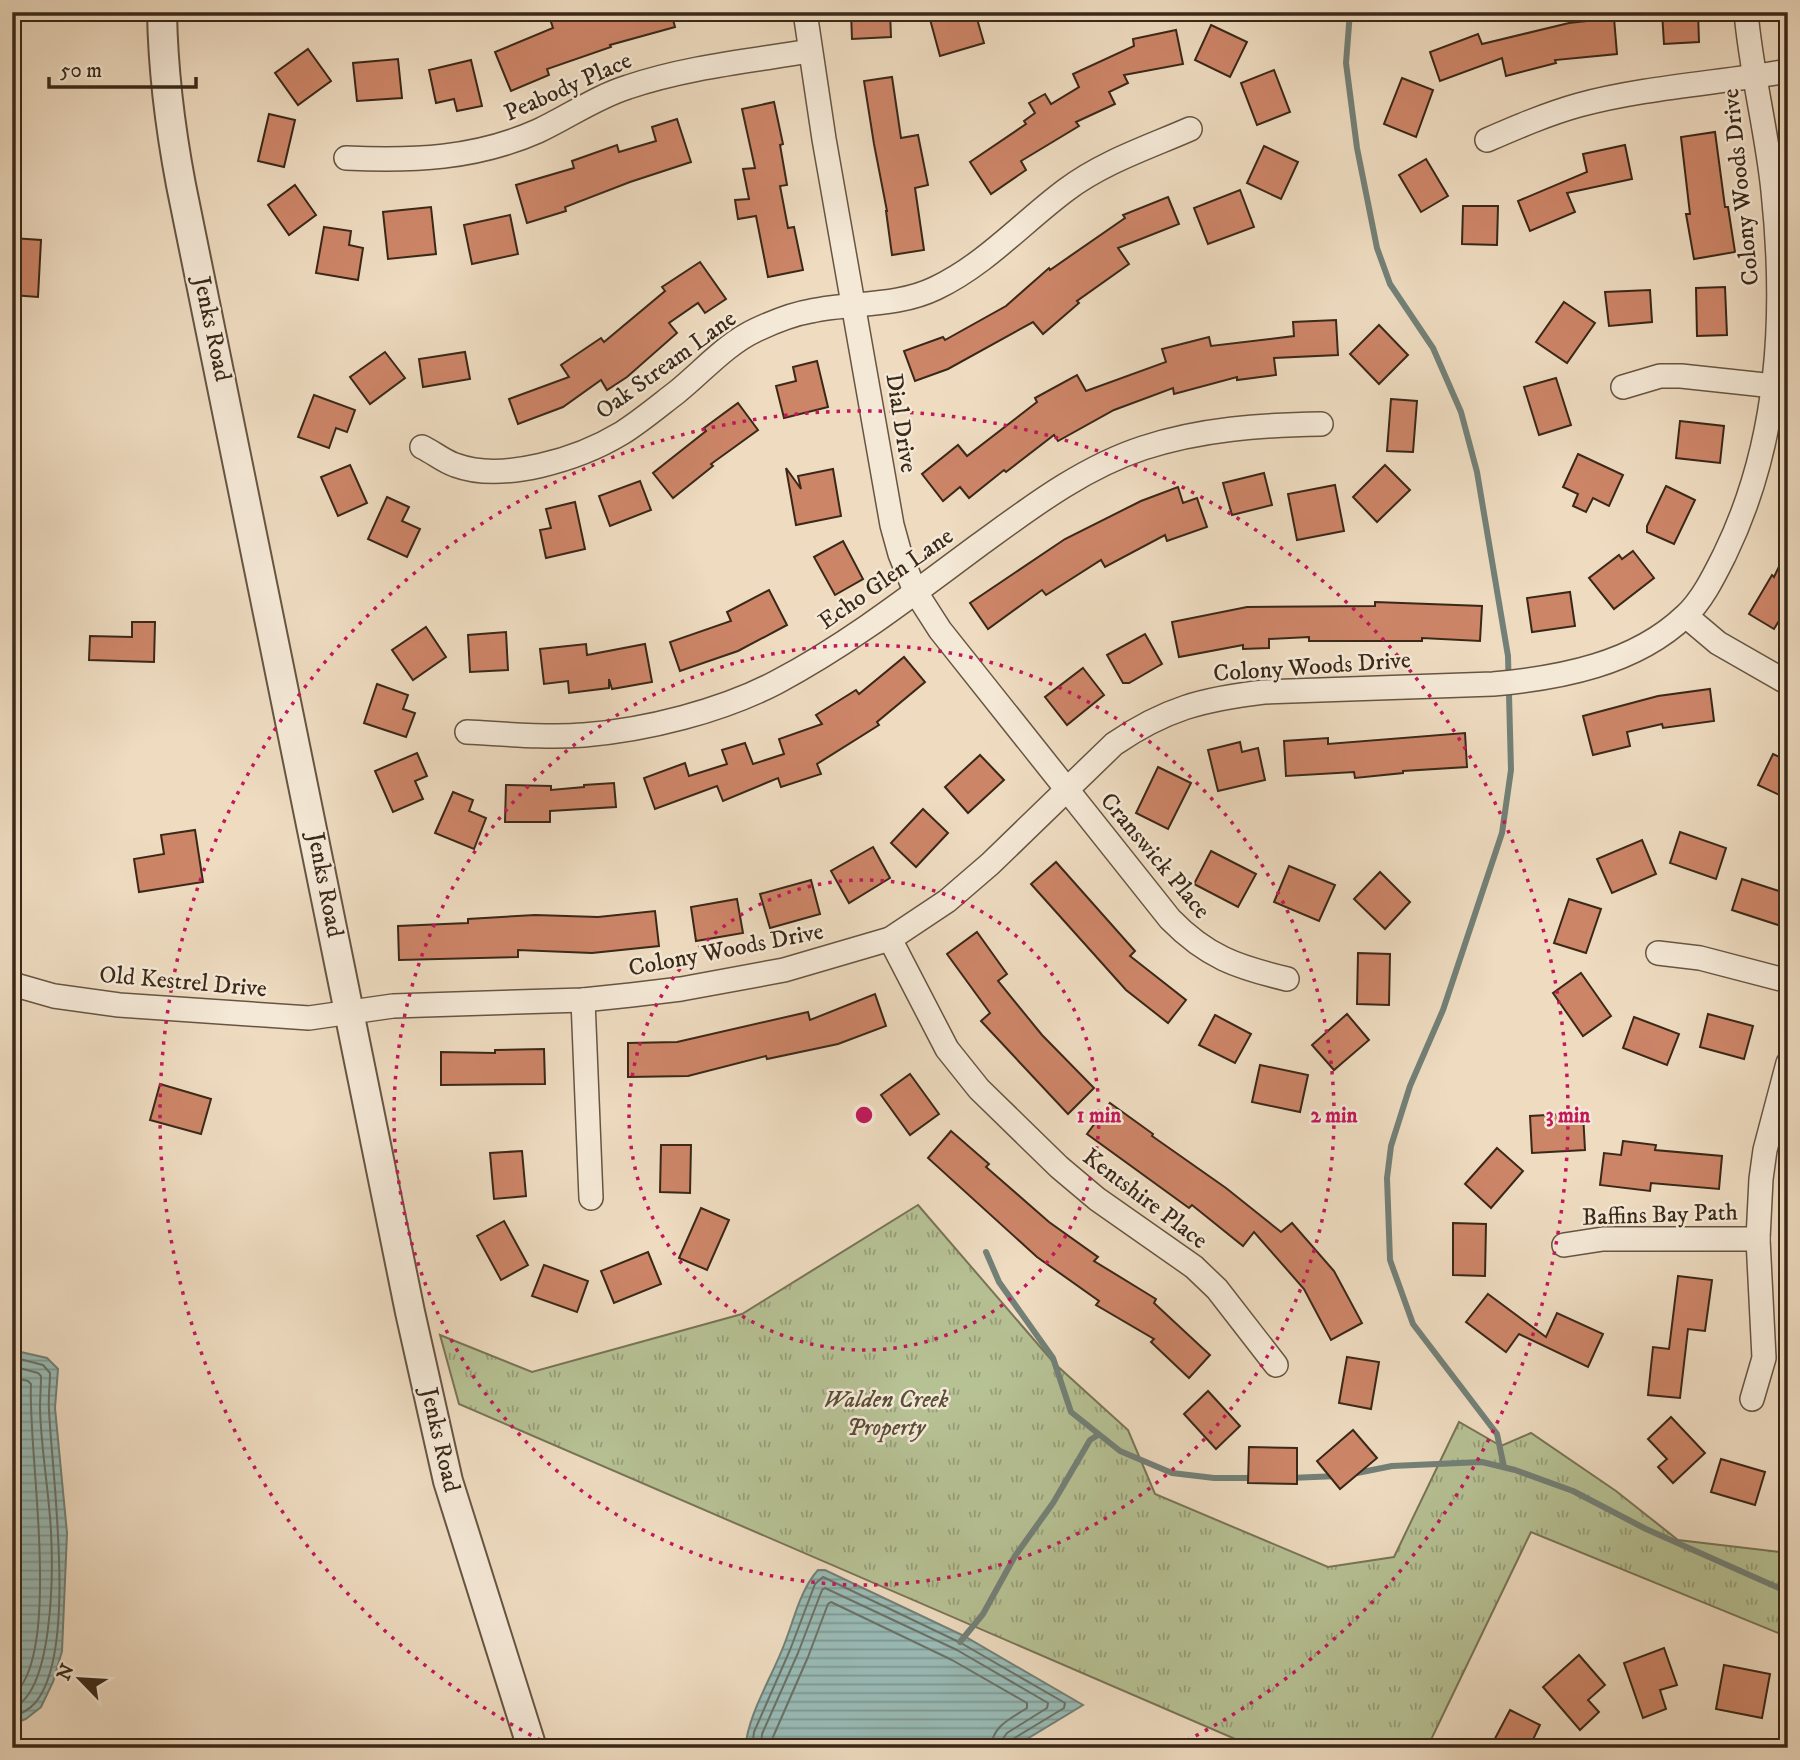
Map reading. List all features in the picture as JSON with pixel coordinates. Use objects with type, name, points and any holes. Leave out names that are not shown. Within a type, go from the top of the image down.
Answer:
[{"type":"street","name":"Jenks Road","points":[[162,12],[166,88],[181,185],[410,1312],[447,1480],[532,1748]]},
{"type":"street","name":"Dial Drive","points":[[805,12],[891,525],[900,554],[915,591],[940,630],[1067,790]]},
{"type":"street","name":"Colony Woods Drive","points":[[351,1013],[393,1006],[583,1000],[681,989],[784,970],[890,939],[968,885],[1114,744],[1138,728],[1180,708],[1264,692],[1529,681],[1586,669],[1654,639],[1686,616],[1721,562],[1749,499],[1766,440],[1774,386],[1779,329],[1779,270],[1773,190],[1746,12]]},
{"type":"street","name":"Peabody Place","points":[[346,158],[418,160],[474,152],[520,139],[600,99],[653,79],[810,51]]},
{"type":"street","points":[[1487,140],[1527,122],[1578,105],[1638,93],[1788,71]]},
{"type":"street","name":"Oak Stream Lane","points":[[422,446],[453,464],[476,470],[533,467],[562,459],[623,433],[738,341],[755,331],[811,311],[913,296],[933,290],[957,278],[1020,231],[1086,176],[1190,130]]},
{"type":"street","points":[[1623,387],[1660,376],[1774,386]]},
{"type":"street","name":"Echo Glen Lane","points":[[467,732],[584,735],[646,726],[714,707],[775,683],[822,656],[1029,509],[1092,470],[1143,449],[1206,432],[1321,424]]},
{"type":"street","points":[[1686,616],[1718,643],[1788,683]]},
{"type":"street","name":"Cranswick Place","points":[[1067,790],[1184,934],[1198,946],[1231,964],[1287,979]]},
{"type":"street","name":"Kentshire Place","points":[[890,939],[934,1027],[954,1059],[979,1089],[1059,1167],[1097,1199],[1194,1267],[1217,1289],[1276,1365]]},
{"type":"street","points":[[1658,953],[1700,958],[1788,981]]},
{"type":"street","name":"Old Kestrel Drive","points":[[12,984],[64,997],[141,1007],[309,1018],[351,1013]]},
{"type":"street","points":[[583,1000],[591,1199]]},
{"type":"street","points":[[1752,1399],[1764,1357],[1758,1239],[1765,1150],[1788,1063]]},
{"type":"street","name":"Baffins Bay Path","points":[[1564,1245],[1603,1239],[1758,1239]]},
{"type":"green space","name":"Walden Creek Property","points":[[918,1205],[1054,1363],[1128,1430],[1155,1494],[1328,1567],[1394,1557],[1459,1422],[1501,1446],[1531,1433],[1616,1491],[1678,1540],[1788,1553],[1788,1637],[1531,1532],[1427,1748],[1256,1748],[459,1404],[440,1335],[532,1372],[742,1314]]},
{"type":"water","points":[[12,1350],[47,1358],[58,1369],[55,1408],[67,1533],[62,1651],[53,1682],[41,1707],[26,1719],[14,1724]]},
{"type":"water","points":[[818,1570],[825,1570],[964,1636],[1083,1705],[1012,1748],[745,1748],[751,1722],[802,1596]]},
{"type":"building","points":[[561,12],[671,12],[675,27],[610,45],[611,47],[547,69],[549,75],[511,91],[495,52],[553,28],[549,16]]},
{"type":"building","points":[[851,12],[890,12],[891,37],[852,39]]},
{"type":"building","points":[[928,12],[953,12],[954,16],[975,12],[984,43],[940,56]]},
{"type":"building","points":[[1662,12],[1698,12],[1699,42],[1664,44]]},
{"type":"building","points":[[1614,18],[1617,54],[1555,60],[1556,63],[1506,76],[1502,58],[1440,81],[1430,52],[1478,34],[1482,44],[1569,23]]},
{"type":"building","points":[[1211,25],[1247,42],[1230,77],[1195,60]]},
{"type":"building","points":[[1176,30],[1183,64],[1124,75],[1128,83],[1109,92],[1115,104],[1076,122],[1079,126],[1021,161],[1026,170],[991,194],[970,162],[1026,124],[1024,121],[1035,113],[1029,103],[1045,94],[1051,104],[1079,87],[1073,74],[1134,46],[1133,39]]},
{"type":"building","points":[[308,49],[331,81],[298,105],[275,73]]},
{"type":"building","points":[[398,59],[402,98],[357,101],[353,63]]},
{"type":"building","points":[[471,60],[482,106],[457,111],[454,99],[436,103],[429,70]]},
{"type":"building","points":[[1274,70],[1290,112],[1257,125],[1241,83]]},
{"type":"building","points":[[892,77],[901,138],[918,135],[928,185],[915,188],[924,250],[892,255],[864,81]]},
{"type":"building","points":[[1402,78],[1433,90],[1416,137],[1384,124]]},
{"type":"building","points":[[774,102],[783,144],[780,145],[787,185],[780,186],[788,228],[794,227],[803,270],[768,277],[756,216],[738,219],[735,200],[749,199],[743,169],[755,168],[742,109]]},
{"type":"building","points":[[269,114],[295,120],[284,167],[258,161]]},
{"type":"building","points":[[677,119],[691,162],[630,182],[565,207],[566,211],[527,223],[516,185],[574,168],[572,161],[617,145],[619,152],[656,141],[652,127]]},
{"type":"building","points":[[1715,132],[1725,207],[1728,207],[1735,252],[1694,259],[1686,214],[1690,214],[1681,137]]},
{"type":"building","points":[[1625,145],[1632,179],[1567,193],[1575,212],[1530,231],[1518,201],[1587,172],[1583,154]]},
{"type":"building","points":[[1264,146],[1298,162],[1281,199],[1247,183]]},
{"type":"building","points":[[1426,159],[1448,196],[1421,212],[1399,175]]},
{"type":"building","points":[[295,185],[316,215],[289,235],[268,205]]},
{"type":"building","points":[[1240,190],[1254,227],[1208,244],[1194,208]]},
{"type":"building","points":[[1168,197],[1179,224],[1118,248],[1129,264],[1077,301],[1079,303],[1043,334],[1033,322],[948,369],[915,381],[904,351],[943,337],[945,340],[1006,306],[1049,268],[1050,270],[1125,218],[1123,215]]},
{"type":"building","points":[[1463,206],[1498,206],[1497,245],[1462,244]]},
{"type":"building","points":[[431,207],[436,254],[388,259],[383,212]]},
{"type":"building","points":[[510,215],[518,254],[472,264],[464,225]]},
{"type":"building","points":[[324,227],[351,231],[349,245],[363,248],[358,280],[316,273]]},
{"type":"building","points":[[12,238],[41,240],[38,297],[12,295]]},
{"type":"building","points":[[700,262],[726,299],[705,313],[698,303],[669,323],[677,333],[627,377],[607,390],[601,380],[563,407],[518,424],[509,399],[569,377],[561,365],[601,338],[604,342],[665,291],[662,287]]},
{"type":"building","points":[[1725,287],[1727,335],[1697,336],[1696,288]]},
{"type":"building","points":[[1650,290],[1652,322],[1609,326],[1605,292]]},
{"type":"building","points":[[1564,302],[1595,323],[1567,363],[1536,342]]},
{"type":"building","points":[[1336,320],[1338,355],[1274,358],[1276,375],[1237,380],[1237,377],[1174,394],[1173,388],[1114,410],[1058,441],[1054,435],[969,498],[960,487],[943,501],[922,474],[958,445],[967,456],[1037,402],[1035,398],[1077,375],[1086,391],[1166,362],[1162,349],[1209,337],[1211,346],[1294,336],[1293,322]]},
{"type":"building","points":[[1379,325],[1408,355],[1379,384],[1350,354]]},
{"type":"building","points":[[385,352],[405,378],[370,404],[350,377]]},
{"type":"building","points":[[465,352],[470,379],[423,387],[419,359]]},
{"type":"building","points":[[817,361],[828,407],[784,418],[776,386],[796,381],[793,367]]},
{"type":"building","points":[[1556,378],[1571,425],[1539,435],[1524,387]]},
{"type":"building","points":[[314,395],[355,410],[347,432],[336,428],[329,448],[298,437]]},
{"type":"building","points":[[1391,399],[1417,401],[1413,452],[1387,451]]},
{"type":"building","points":[[738,403],[758,430],[711,464],[713,466],[673,498],[653,473],[706,431],[704,428]]},
{"type":"building","points":[[1680,421],[1724,426],[1720,463],[1676,458]]},
{"type":"building","points":[[1578,454],[1623,475],[1609,506],[1593,498],[1586,512],[1573,506],[1578,494],[1563,487]]},
{"type":"building","points":[[350,465],[367,503],[338,516],[321,477]]},
{"type":"building","points":[[1385,465],[1410,490],[1377,522],[1353,497]]},
{"type":"building","points":[[786,468],[801,489],[798,476],[833,469],[841,516],[796,525]]},
{"type":"building","points":[[1264,473],[1272,505],[1232,515],[1223,483]]},
{"type":"building","points":[[640,481],[651,510],[610,526],[599,496]]},
{"type":"building","points":[[1335,485],[1344,531],[1297,540],[1288,494]]},
{"type":"building","points":[[1666,486],[1695,500],[1674,544],[1647,532],[1647,526]]},
{"type":"building","points":[[1178,487],[1183,503],[1197,498],[1207,527],[1167,541],[1165,535],[1105,567],[1101,560],[1046,595],[1042,590],[988,629],[970,603],[1065,539],[1141,501]]},
{"type":"building","points":[[387,497],[409,507],[402,521],[420,529],[407,557],[368,539]]},
{"type":"building","points":[[575,502],[585,549],[546,558],[540,530],[551,528],[546,509]]},
{"type":"building","points":[[843,541],[863,579],[835,595],[814,557]]},
{"type":"building","points":[[1788,548],[1788,606],[1774,629],[1749,614],[1772,575],[1774,577]]},
{"type":"building","points":[[1633,551],[1654,578],[1614,609],[1589,578],[1619,555],[1622,559]]},
{"type":"building","points":[[769,590],[787,625],[738,651],[680,671],[670,642],[731,621],[727,612]]},
{"type":"building","points":[[1570,592],[1575,626],[1532,632],[1527,598]]},
{"type":"building","points":[[1375,602],[1482,606],[1480,641],[1422,638],[1422,641],[1309,641],[1309,637],[1269,639],[1269,648],[1243,649],[1243,645],[1179,657],[1172,622],[1247,607],[1375,606]]},
{"type":"building","points":[[132,622],[155,622],[154,662],[89,660],[90,636],[132,637]]},
{"type":"building","points":[[426,627],[446,657],[413,680],[392,650]]},
{"type":"building","points":[[506,632],[508,670],[470,672],[468,635]]},
{"type":"building","points":[[1145,634],[1162,664],[1129,683],[1123,683],[1107,655]]},
{"type":"building","points":[[586,644],[587,655],[645,644],[652,682],[612,689],[609,679],[609,688],[569,693],[568,681],[544,684],[540,649]]},
{"type":"building","points":[[904,657],[925,682],[877,722],[879,725],[817,764],[821,774],[781,787],[778,778],[723,801],[717,786],[655,809],[644,778],[685,763],[689,776],[727,764],[722,750],[745,743],[753,764],[784,754],[779,739],[822,724],[816,715],[856,690],[859,694]]},
{"type":"building","points":[[1083,668],[1104,695],[1067,725],[1045,697]]},
{"type":"building","points":[[377,684],[408,695],[403,709],[415,713],[406,737],[364,723]]},
{"type":"building","points":[[1710,689],[1714,721],[1663,728],[1662,724],[1627,732],[1630,746],[1593,755],[1583,716],[1658,696]]},
{"type":"building","points":[[1465,733],[1467,767],[1403,771],[1355,778],[1354,772],[1286,776],[1284,741],[1328,738],[1328,744]]},
{"type":"building","points":[[1240,742],[1242,752],[1258,748],[1265,780],[1218,791],[1208,750]]},
{"type":"building","points":[[417,753],[427,776],[415,781],[423,799],[393,812],[375,771]]},
{"type":"building","points":[[1773,754],[1788,761],[1788,799],[1758,785]]},
{"type":"building","points":[[980,755],[1004,780],[968,813],[945,787]]},
{"type":"building","points":[[1158,767],[1191,783],[1168,829],[1136,813]]},
{"type":"building","points":[[614,783],[616,807],[550,811],[550,822],[505,822],[506,785],[551,786],[551,790]]},
{"type":"building","points":[[453,792],[473,800],[469,811],[486,818],[474,849],[435,833]]},
{"type":"building","points":[[923,809],[948,833],[916,867],[891,843]]},
{"type":"building","points":[[195,830],[203,882],[139,892],[134,859],[164,854],[161,835]]},
{"type":"building","points":[[1680,832],[1726,848],[1716,879],[1670,863]]},
{"type":"building","points":[[1642,840],[1656,874],[1612,893],[1597,859]]},
{"type":"building","points":[[873,847],[890,878],[849,903],[831,871]]},
{"type":"building","points":[[1211,851],[1256,874],[1238,907],[1194,884]]},
{"type":"building","points":[[1056,862],[1135,951],[1130,956],[1186,1000],[1168,1023],[1126,990],[1031,884]]},
{"type":"building","points":[[1289,866],[1335,885],[1319,921],[1274,902]]},
{"type":"building","points":[[1380,872],[1410,902],[1385,929],[1354,899]]},
{"type":"building","points":[[1742,879],[1788,894],[1788,907],[1781,926],[1732,910]]},
{"type":"building","points":[[811,880],[820,914],[770,928],[760,894]]},
{"type":"building","points":[[737,899],[743,933],[696,941],[691,907]]},
{"type":"building","points":[[1569,899],[1601,909],[1586,953],[1554,943]]},
{"type":"building","points":[[655,911],[659,946],[592,953],[518,950],[518,957],[399,960],[398,926],[468,923],[468,919],[535,915],[598,917]]},
{"type":"building","points":[[977,932],[1007,974],[998,981],[1042,1035],[1094,1088],[1068,1114],[981,1021],[990,1013],[947,954]]},
{"type":"building","points":[[1358,953],[1390,954],[1389,1005],[1357,1004]]},
{"type":"building","points":[[1581,973],[1611,1016],[1583,1036],[1553,993]]},
{"type":"building","points":[[875,994],[886,1026],[838,1044],[767,1059],[766,1056],[688,1076],[628,1077],[628,1043],[677,1042],[808,1012],[810,1020]]},
{"type":"building","points":[[1347,1014],[1369,1040],[1334,1070],[1312,1045]]},
{"type":"building","points":[[1708,1014],[1753,1026],[1744,1059],[1700,1047]]},
{"type":"building","points":[[1215,1015],[1251,1034],[1235,1063],[1199,1045]]},
{"type":"building","points":[[1634,1017],[1679,1034],[1667,1065],[1623,1048]]},
{"type":"building","points":[[544,1049],[545,1084],[441,1085],[441,1052],[495,1053],[495,1050]]},
{"type":"building","points":[[1260,1065],[1308,1075],[1300,1112],[1252,1102]]},
{"type":"building","points":[[910,1074],[939,1114],[910,1135],[881,1095]]},
{"type":"building","points":[[160,1084],[211,1099],[201,1134],[150,1120]]},
{"type":"building","points":[[1110,1103],[1281,1232],[1292,1223],[1334,1271],[1362,1323],[1331,1340],[1304,1289],[1254,1232],[1243,1246],[1192,1205],[1189,1208],[1087,1134]]},
{"type":"building","points":[[1583,1113],[1585,1150],[1532,1153],[1530,1116]]},
{"type":"building","points":[[951,1131],[989,1164],[986,1167],[1049,1222],[1098,1257],[1094,1261],[1156,1299],[1154,1303],[1210,1355],[1189,1378],[1151,1342],[1154,1339],[1096,1305],[1099,1301],[1037,1257],[928,1158]]},
{"type":"building","points":[[1623,1141],[1656,1145],[1655,1150],[1722,1156],[1719,1189],[1651,1183],[1650,1191],[1600,1185],[1604,1153],[1621,1155]]},
{"type":"building","points":[[661,1145],[691,1145],[690,1193],[660,1192]]},
{"type":"building","points":[[1497,1148],[1523,1171],[1491,1208],[1465,1184]]},
{"type":"building","points":[[522,1151],[526,1196],[494,1199],[490,1153]]},
{"type":"building","points":[[701,1208],[729,1220],[707,1270],[679,1258]]},
{"type":"building","points":[[504,1221],[528,1265],[501,1280],[477,1236]]},
{"type":"building","points":[[1453,1223],[1486,1224],[1485,1276],[1453,1275]]},
{"type":"building","points":[[648,1252],[661,1284],[614,1303],[601,1271]]},
{"type":"building","points":[[544,1265],[588,1281],[577,1312],[532,1296]]},
{"type":"building","points":[[1678,1276],[1712,1280],[1705,1331],[1688,1329],[1680,1398],[1648,1395],[1653,1347],[1669,1349]]},
{"type":"building","points":[[1488,1294],[1546,1337],[1557,1313],[1603,1334],[1588,1367],[1519,1334],[1506,1352],[1466,1322]]},
{"type":"building","points":[[1347,1357],[1379,1362],[1371,1409],[1339,1403]]},
{"type":"building","points":[[1208,1391],[1240,1426],[1216,1449],[1184,1414]]},
{"type":"building","points":[[1671,1417],[1705,1453],[1673,1483],[1658,1467],[1667,1459],[1648,1439]]},
{"type":"building","points":[[1353,1430],[1377,1458],[1340,1489],[1317,1461]]},
{"type":"building","points":[[1249,1447],[1297,1448],[1297,1484],[1248,1483]]},
{"type":"building","points":[[1721,1459],[1765,1472],[1755,1505],[1711,1492]]},
{"type":"building","points":[[1664,1648],[1677,1685],[1660,1690],[1666,1709],[1643,1718],[1624,1663]]},
{"type":"building","points":[[1579,1655],[1605,1685],[1588,1700],[1599,1712],[1580,1730],[1543,1687]]},
{"type":"building","points":[[1724,1665],[1770,1674],[1762,1718],[1716,1709]]},
{"type":"building","points":[[1510,1710],[1540,1725],[1529,1748],[1490,1748]]},
{"type":"waterway","points":[[1350,12],[1346,63],[1357,148],[1377,248],[1390,284],[1433,348],[1461,412],[1477,472],[1508,656],[1511,770],[1502,833],[1443,1010],[1410,1086],[1391,1146],[1387,1178],[1390,1260],[1413,1324],[1497,1434],[1504,1467]]},
{"type":"waterway","points":[[986,1252],[999,1282],[1053,1358],[1071,1412],[1120,1451],[1172,1473],[1214,1478],[1254,1478]]},
{"type":"waterway","points":[[960,1642],[983,1614],[1015,1556],[1053,1503],[1090,1440],[1098,1435]]},
{"type":"waterway","points":[[1352,1474],[1392,1466],[1482,1462],[1515,1470],[1573,1491],[1646,1529],[1788,1592]]},
{"type":"waterway","points":[[1290,1478],[1338,1476]]}]
